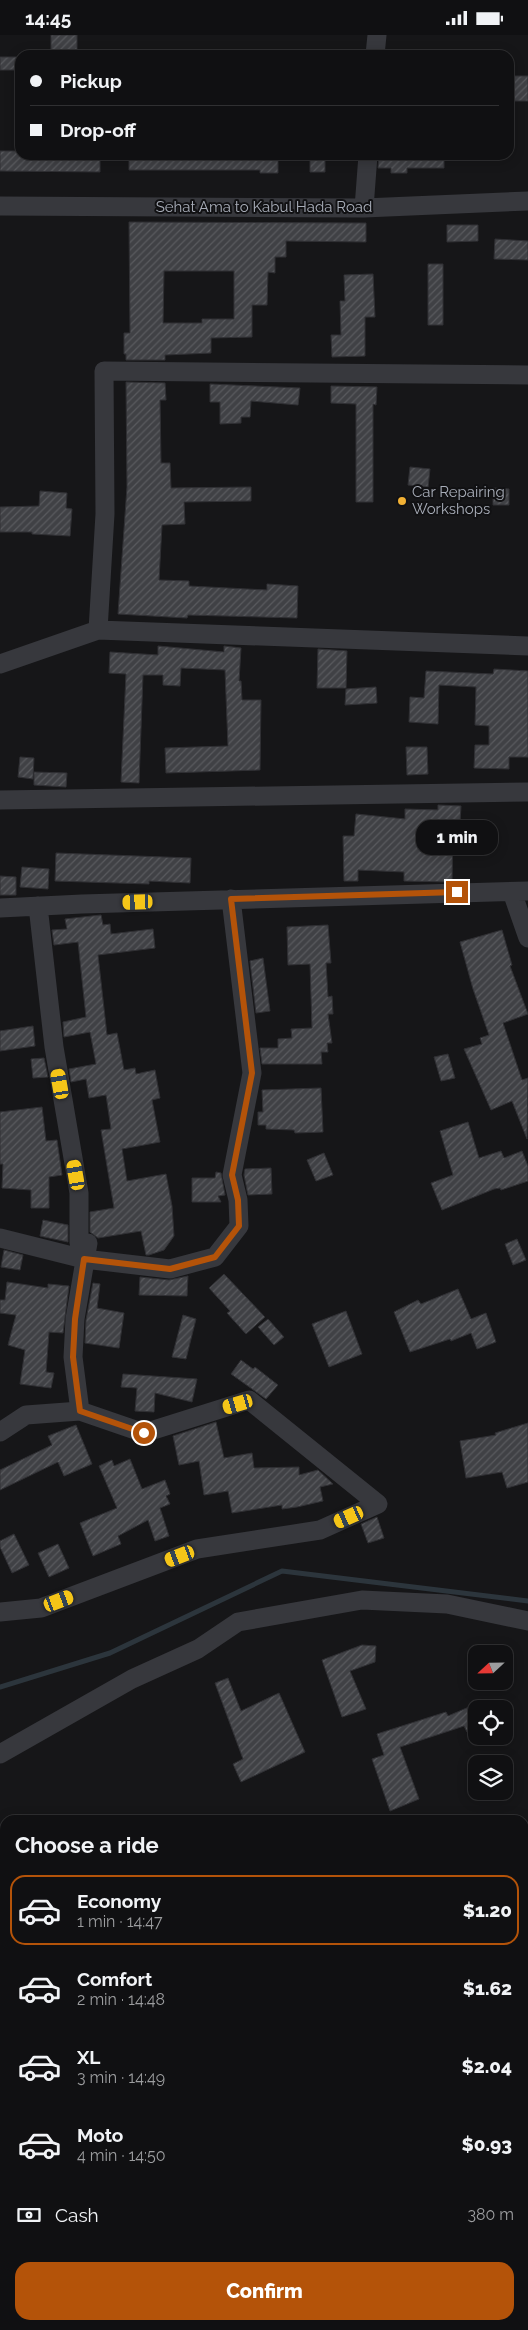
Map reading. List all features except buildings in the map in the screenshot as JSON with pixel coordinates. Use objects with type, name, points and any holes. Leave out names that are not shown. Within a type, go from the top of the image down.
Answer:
[{"type":"street","points":[[376,50],[377,35]]},
{"type":"street","points":[[364,208],[368,160]]},
{"type":"street","name":"Sehat Ama to Kabul Hada Road","points":[[0,207],[364,208],[528,201]]},
{"type":"street","points":[[98,630],[105,514],[104,371],[528,375]]},
{"type":"street","points":[[0,664],[98,630],[528,646]]},
{"type":"street","points":[[0,800],[528,793]]},
{"type":"street","points":[[0,908],[520,891],[528,938]]},
{"type":"street","points":[[0,1238],[84,1259],[170,1269],[215,1257],[239,1226],[238,1200],[232,1175],[252,1073],[231,899]]},
{"type":"street","points":[[38,906],[54,1047],[79,1193],[79,1243],[88,1243],[75,1319],[73,1357],[80,1411]]},
{"type":"street","points":[[0,1431],[26,1415],[80,1411],[144,1433],[249,1400],[378,1504],[320,1530],[197,1549],[42,1608],[0,1612]]},
{"type":"street","points":[[0,1754],[132,1679],[198,1649],[238,1622],[362,1600],[447,1604],[528,1621]]},
{"type":"waterway","points":[[0,1687],[110,1653],[282,1571],[528,1601]]},
{"type":"place","name":"Car Repairing Workshops","points":[[402,501]]},
{"type":"route","points":[[144,1433],[80,1411],[73,1357],[75,1319],[84,1259],[170,1269],[215,1257],[239,1226],[238,1200],[232,1175],[252,1073],[231,899],[457,892]]}]
